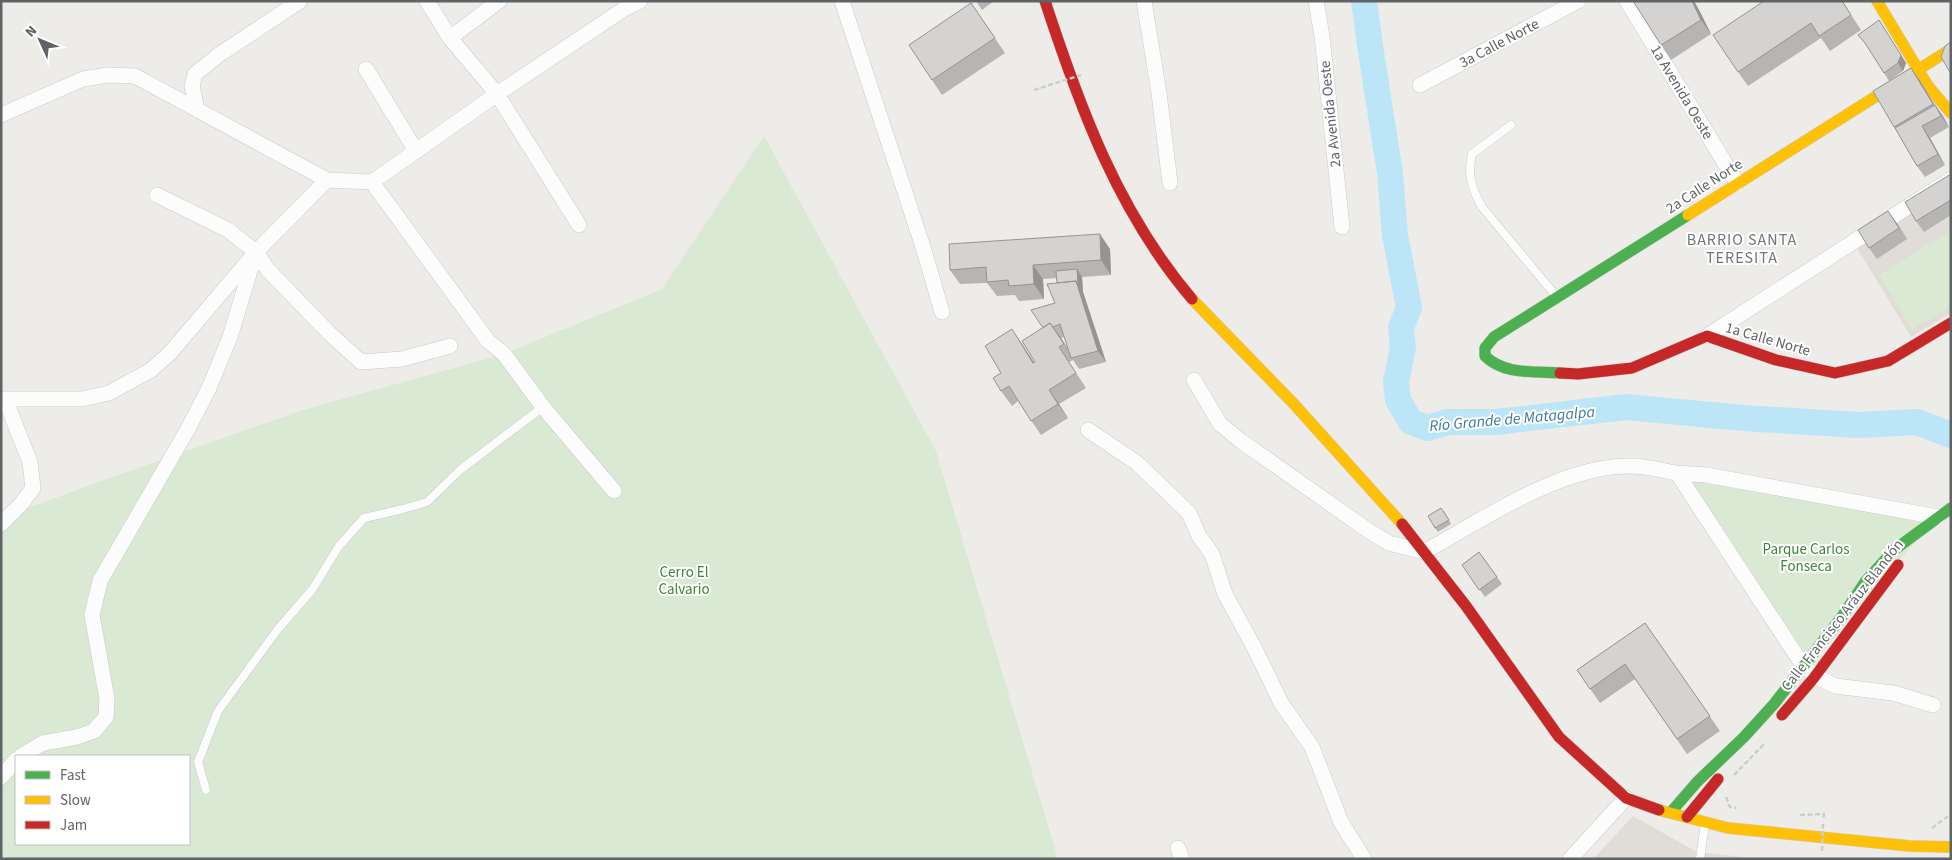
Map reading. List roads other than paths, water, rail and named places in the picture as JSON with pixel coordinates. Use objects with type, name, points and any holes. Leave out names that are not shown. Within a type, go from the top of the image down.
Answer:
[{"type":"street","points":[[197,110],[192,86],[195,74],[220,54],[300,1]]},
{"type":"street","points":[[427,1],[450,38],[497,94],[579,225]]},
{"type":"street","points":[[450,38],[499,1]]},
{"type":"street","points":[[1,115],[83,79],[108,75],[135,76],[327,180],[372,182],[497,94],[624,9],[640,1]]},
{"type":"street","points":[[842,1],[920,238],[942,312]]},
{"type":"street","points":[[1045,1],[1084,117],[1101,157],[1124,202],[1149,244],[1196,306],[1282,392],[1376,494],[1469,611],[1558,737],[1576,754],[1626,798],[1645,806],[1705,822],[1744,830],[1910,846],[1951,846]]},
{"type":"street","points":[[1144,1],[1159,93],[1170,184]]},
{"type":"street","name":"2a Avenida Oeste","points":[[1316,1],[1322,36],[1342,227]]},
{"type":"street","name":"3a Calle Norte","points":[[1420,85],[1578,1]]},
{"type":"street","name":"1a Avenida Oeste","points":[[1627,1],[1737,183]]},
{"type":"street","points":[[1877,1],[1928,86],[1951,113]]},
{"type":"street","name":"2a Calle Norte","points":[[1485,356],[1485,348],[1494,337],[1951,49]]},
{"type":"street","points":[[366,68],[416,151]]},
{"type":"street","points":[[1707,336],[1951,179]]},
{"type":"street","points":[[1,524],[22,503],[33,488],[30,462],[3,399],[82,400],[108,393],[151,370],[170,353],[256,252],[327,180]]},
{"type":"street","points":[[372,182],[488,341],[504,354],[544,407],[614,491]]},
{"type":"street","points":[[157,195],[228,230],[256,252],[268,270],[328,333],[361,362],[402,359],[450,346]]},
{"type":"street","points":[[23,755],[43,743],[77,737],[94,731],[106,717],[107,699],[92,615],[100,581],[210,388],[230,337],[256,252]]},
{"type":"street","name":"1a Calle Norte","points":[[1485,356],[1493,364],[1510,370],[1578,374],[1632,368],[1707,336],[1776,360],[1836,373],[1888,361],[1951,323]]},
{"type":"street","points":[[1194,380],[1220,424],[1242,442],[1369,531],[1389,543],[1424,552],[1526,496],[1584,471],[1626,466],[1652,467],[1677,473],[1706,475],[1938,517]]},
{"type":"street","points":[[1088,430],[1137,463],[1189,513],[1199,536],[1212,554],[1225,594],[1255,649],[1281,703],[1312,747],[1341,822],[1364,859]]},
{"type":"street","points":[[1677,473],[1804,667],[1816,676],[1836,686],[1893,693],[1933,705]]},
{"type":"street","name":"Calle Francisco Aráuz Blandón","points":[[1671,812],[1697,782],[1744,737],[1804,667],[1865,582],[1894,550],[1951,508]]},
{"type":"street","name":"Calle Francisco Aráuz Blandón","points":[[1772,724],[1816,676],[1881,586],[1938,517]]},
{"type":"street","points":[[1741,756],[1763,739]]},
{"type":"street","points":[[1,777],[15,761]]},
{"type":"street","points":[[1687,817],[1729,774]]},
{"type":"street","points":[[1570,859],[1626,798]]},
{"type":"lane","points":[[1511,125],[1472,154],[1469,167],[1473,191],[1482,208],[1558,298]]},
{"type":"lane","points":[[206,790],[198,762],[218,711],[278,629],[312,590],[339,546],[364,518],[403,510],[426,502],[460,470],[544,407]]},
{"type":"lane","points":[[1700,859],[1705,822]]},
{"type":"waterway","name":"Río Grande de Matagalpa","points":[[1364,1],[1390,173],[1395,235],[1409,308],[1401,327],[1403,348],[1396,381],[1398,400],[1411,422],[1428,428],[1447,422],[1496,422],[1626,407],[1743,418],[1859,425],[1917,422],[1951,435]]},
{"type":"district","name":"BARRIO SANTA TERESITA","points":[[1742,248]]},
{"type":"park label","name":"Parque Carlos Fonseca","points":[[1806,558]]},
{"type":"park label","name":"Cerro El Calvario","points":[[684,580]]}]
